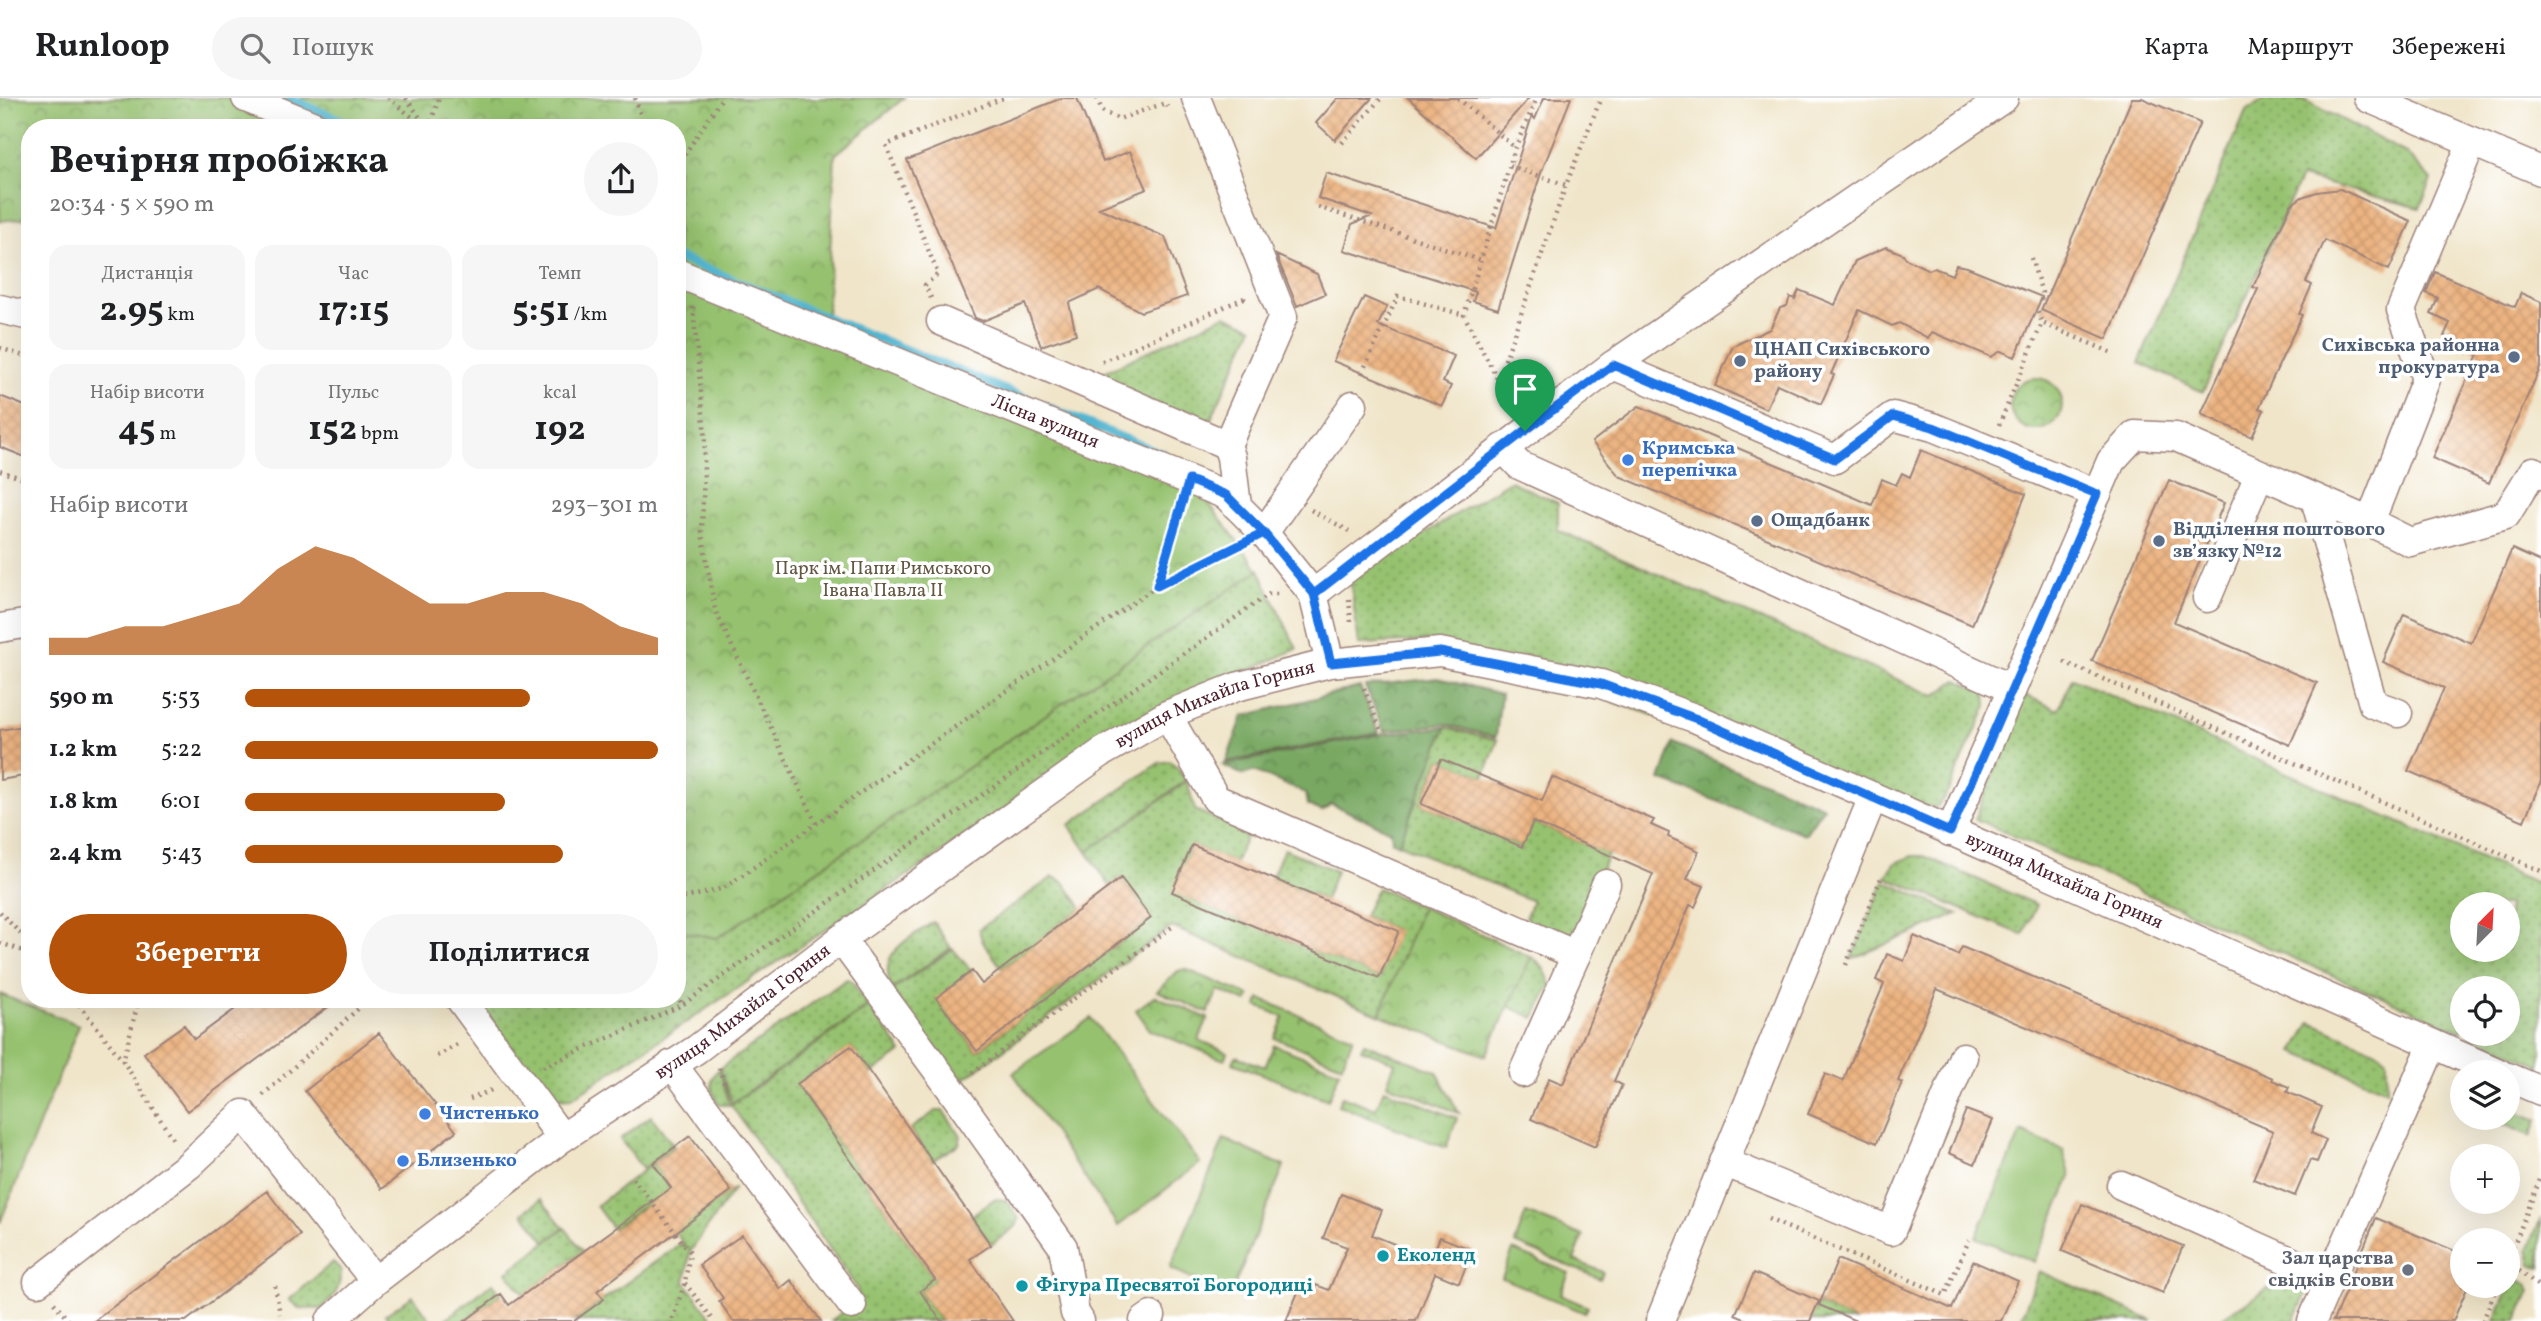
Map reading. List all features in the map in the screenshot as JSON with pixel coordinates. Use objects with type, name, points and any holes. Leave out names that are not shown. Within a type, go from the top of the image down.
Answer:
[{"type":"street","points":[[246,98],[297,119]]},
{"type":"street","points":[[1196,98],[1283,317],[1227,445],[1231,457],[1232,501]]},
{"type":"street","points":[[1314,594],[1613,365],[2004,98]]},
{"type":"street","points":[[2368,98],[2541,171]]},
{"type":"street","points":[[2370,522],[2426,379],[2401,310],[2472,142]]},
{"type":"street","name":"Лісна вулиця","points":[[686,276],[1189,480],[1232,501],[1264,533],[1314,594],[1331,663]]},
{"type":"street","points":[[0,309],[21,314]]},
{"type":"street","points":[[941,321],[1227,445]]},
{"type":"street","points":[[1613,365],[1835,459],[1893,416],[1933,427],[2097,494]]},
{"type":"street","points":[[1264,533],[1353,405]]},
{"type":"street","points":[[1950,832],[2111,461],[2135,435],[2176,437],[2410,542],[2506,515],[2533,471],[2541,474]]},
{"type":"street","points":[[1514,439],[1519,465],[2012,689]]},
{"type":"street","points":[[2207,598],[2259,475]]},
{"type":"street","points":[[2315,499],[2372,704],[2398,713]]},
{"type":"street","points":[[0,628],[21,624]]},
{"type":"street","name":"вулиця Михайла Гориня","points":[[330,1321],[375,1280],[562,1138],[697,1049],[841,939],[1101,753],[1167,715],[1236,687],[1331,663],[1440,652],[1601,684],[1697,719],[2469,1060]]},
{"type":"street","points":[[1167,715],[1216,799],[1576,955]]},
{"type":"street","points":[[1660,1321],[1873,797]]},
{"type":"street","points":[[1523,1073],[1606,884]]},
{"type":"street","points":[[841,939],[1063,1247],[1074,1313],[1080,1321]]},
{"type":"street","points":[[466,1008],[562,1138]]},
{"type":"street","points":[[2312,1321],[2433,1044]]},
{"type":"street","points":[[1724,1162],[1891,1231],[1964,1057]]},
{"type":"street","points":[[672,1064],[852,1306]]},
{"type":"street","points":[[2520,1082],[2541,1091]]},
{"type":"street","points":[[38,1282],[189,1165],[243,1114],[375,1280]]},
{"type":"street","points":[[2121,1185],[2330,1279]]},
{"type":"path","points":[[388,98],[416,119]]},
{"type":"path","points":[[406,98],[421,119]]},
{"type":"path","points":[[431,119],[439,98]]},
{"type":"path","points":[[635,98],[642,119]]},
{"type":"path","points":[[686,152],[722,98]]},
{"type":"path","points":[[941,321],[925,285],[937,274],[886,145],[1003,98]]},
{"type":"path","points":[[1097,98],[1102,111],[1119,118],[1166,103],[1170,115]]},
{"type":"path","points":[[1342,143],[1381,98]]},
{"type":"path","points":[[1458,98],[1515,148]]},
{"type":"path","points":[[1514,439],[1498,380],[1464,315],[1515,148],[1537,98]]},
{"type":"path","points":[[1498,380],[1566,185],[1601,98]]},
{"type":"path","points":[[1510,166],[1566,185]]},
{"type":"path","points":[[1318,207],[1481,260]]},
{"type":"path","points":[[2031,258],[2042,293],[2041,302]]},
{"type":"path","points":[[1070,377],[1244,298],[1239,286]]},
{"type":"path","points":[[686,290],[705,435],[702,532],[716,610],[816,823]]},
{"type":"path","points":[[1362,373],[1398,296],[1464,315]]},
{"type":"path","points":[[1989,450],[2042,323],[2038,312]]},
{"type":"path","points":[[2042,323],[2115,354]]},
{"type":"path","points":[[0,348],[21,355]]},
{"type":"path","points":[[0,471],[21,478]]},
{"type":"path","points":[[1157,586],[1189,480]]},
{"type":"path","points":[[1310,509],[1374,546]]},
{"type":"path","points":[[686,898],[724,888],[1157,586],[1264,533]]},
{"type":"path","points":[[686,1001],[1269,594],[1314,594]]},
{"type":"path","points":[[1349,595],[1351,632]]},
{"type":"path","points":[[2064,662],[2541,871]]},
{"type":"path","points":[[1362,684],[1382,734]]},
{"type":"path","points":[[1846,965],[1881,878]]},
{"type":"path","points":[[0,912],[21,934]]},
{"type":"path","points":[[969,1075],[1172,927]]},
{"type":"path","points":[[0,943],[21,950]]},
{"type":"path","points":[[82,1008],[123,1061],[189,1165]]},
{"type":"path","points":[[123,1061],[137,1008]]},
{"type":"path","points":[[243,1114],[359,1008]]},
{"type":"path","points":[[516,1079],[673,1008]]},
{"type":"path","points":[[2520,1230],[2541,1177]]},
{"type":"path","points":[[633,1178],[690,1252],[685,1282],[671,1321]]},
{"type":"path","points":[[2520,1271],[2541,1288]]},
{"type":"path","points":[[685,1282],[714,1321]]},
{"type":"path","points":[[275,1286],[280,1314]]},
{"type":"path","points":[[2483,1321],[2492,1298]]},
{"type":"green space","name":"Парк ім. Папи Римського Івана Павла ІІ","points":[[0,98],[904,98],[835,155],[826,337],[1198,489],[1259,570],[717,938],[686,933],[686,119],[21,119],[21,219],[0,221]]},
{"type":"green space","points":[[2267,98],[2301,98],[2406,153],[2432,180],[2420,208],[2301,177],[2203,392],[2139,363],[2246,111]]},
{"type":"green space","points":[[1225,315],[1253,327],[1205,432],[1087,380]]},
{"type":"green space","points":[[2036,378],[2055,385],[2062,404],[2055,423],[2036,430],[2017,423],[2010,404],[2017,385]]},
{"type":"green space","points":[[1510,481],[1558,503],[1558,530],[1935,696],[1957,680],[1986,692],[1987,706],[1945,798],[1937,807],[1927,807],[1432,641],[1359,644],[1350,580]]},
{"type":"green space","points":[[1259,570],[1297,649],[1152,713],[572,1098],[555,1099],[543,1094],[484,1008],[686,1008],[686,933],[717,938]]},
{"type":"green space","points":[[1438,678],[1501,694],[1496,737],[1445,724],[1384,731],[1365,686]]},
{"type":"green space","points":[[2072,678],[2541,885],[2541,1066],[2495,1046],[2520,1046],[2520,976],[2450,976],[2450,1027],[1975,819],[2025,695],[2058,710]]},
{"type":"green space","points":[[1360,687],[1379,733],[1226,762],[1243,716]]},
{"type":"green space","points":[[1446,727],[1498,740],[1484,777],[1440,759],[1421,804],[1521,847],[1533,822],[1608,854],[1575,932],[1565,939],[1530,924],[1526,916],[1532,901],[1399,844]]},
{"type":"green space","points":[[1446,727],[1399,844],[1392,842],[1391,831],[1331,804],[1322,811],[1307,805],[1305,793],[1254,771],[1243,775],[1222,765],[1382,734]]},
{"type":"green space","points":[[1673,743],[1824,807],[1805,834],[1660,780]]},
{"type":"green space","points":[[1170,761],[1180,770],[1185,781],[1089,851],[1187,781],[1195,810],[1248,833],[1235,863],[1192,845],[1173,892],[1379,978],[1398,931],[1364,916],[1377,888],[1422,907],[1380,1015],[1172,927],[961,1081],[891,991],[953,949],[972,971],[937,999],[977,1051],[1151,918],[1121,878],[1110,886],[1069,825],[1159,763]]},
{"type":"green space","points":[[1284,849],[1336,871],[1325,900],[1271,878]]},
{"type":"green space","points":[[1912,856],[1924,856],[2037,905],[2023,935],[1885,877],[1896,863]]},
{"type":"green space","points":[[1053,877],[1064,882],[1082,908],[1002,968],[982,941],[979,929]]},
{"type":"green space","points":[[1884,881],[1958,914],[1851,959]]},
{"type":"green space","points":[[1422,907],[1531,957],[1486,1056],[1380,1015]]},
{"type":"green space","points":[[933,922],[951,948],[892,989],[888,976],[891,957],[904,942]]},
{"type":"green space","points":[[1531,957],[1546,972],[1551,985],[1534,1018],[1508,1006]]},
{"type":"green space","points":[[1185,969],[1250,996],[1247,1002],[1218,990],[1208,1013],[1157,991],[1178,971]]},
{"type":"green space","points":[[847,979],[868,1006],[732,1103],[720,1068]]},
{"type":"green space","points":[[0,994],[21,1002],[21,1008],[36,1008],[79,1025],[0,1223]]},
{"type":"green space","points":[[1155,996],[1208,1018],[1199,1040],[1227,1052],[1224,1060],[1150,1030],[1136,1010]]},
{"type":"green space","points":[[1260,999],[1353,1037],[1342,1065],[1275,1038],[1284,1017],[1257,1006]]},
{"type":"green space","points":[[870,1006],[902,1052],[871,1074],[851,1047],[797,1084],[935,1280],[920,1292],[941,1321],[831,1321],[860,1299],[857,1288],[731,1105]]},
{"type":"green space","points":[[1091,1018],[1200,1163],[1118,1226],[1013,1073]]},
{"type":"green space","points":[[2311,1022],[2379,1052],[2387,1059],[2387,1090],[2294,1052]]},
{"type":"green space","points":[[1364,1043],[1437,1072],[1459,1113],[1387,1084],[1395,1062],[1361,1049]]},
{"type":"green space","points":[[1274,1045],[1340,1071],[1328,1100],[1233,1063],[1236,1056],[1265,1067]]},
{"type":"green space","points":[[719,1069],[730,1105],[719,1105],[712,1091],[713,1078]]},
{"type":"green space","points":[[1384,1089],[1457,1118],[1446,1148],[1338,1105],[1342,1096],[1376,1109]]},
{"type":"green space","points":[[936,1111],[943,1111],[961,1136],[959,1144],[932,1161],[910,1129]]},
{"type":"green space","points":[[2520,1113],[2537,1120],[2531,1136],[2517,1130],[2520,1130]]},
{"type":"green space","points":[[651,1116],[674,1146],[643,1169],[620,1139]]},
{"type":"green space","points":[[2021,1132],[2063,1150],[2071,1177],[2034,1262],[1976,1237]]},
{"type":"green space","points":[[1224,1139],[1284,1166],[1230,1296],[1170,1268]]},
{"type":"green space","points":[[653,1163],[694,1218],[735,1188],[690,1252],[685,1282],[714,1321],[574,1321],[680,1244],[687,1248],[651,1201],[613,1229],[596,1206]]},
{"type":"green space","points":[[541,1199],[564,1228],[546,1242],[523,1213]]},
{"type":"green space","points":[[994,1199],[1006,1200],[1019,1219],[1016,1226],[991,1245],[971,1216]]},
{"type":"green space","points":[[1526,1213],[1583,1236],[1574,1260],[1603,1272],[1600,1279],[1515,1243]]},
{"type":"green space","points":[[2541,1218],[2541,1267],[2532,1265],[2528,1249]]},
{"type":"green space","points":[[565,1228],[583,1251],[524,1295],[507,1272]]},
{"type":"green space","points":[[1513,1250],[1569,1273],[1560,1295],[1588,1307],[1585,1313],[1502,1278]]},
{"type":"green space","points":[[333,1262],[341,1270],[338,1288],[321,1309],[299,1308],[289,1300]]},
{"type":"green space","points":[[2039,1271],[2153,1321],[2020,1321]]},
{"type":"green space","points":[[2295,1272],[2313,1280],[2294,1321],[2216,1321]]},
{"type":"green space","points":[[2520,1281],[2527,1283],[2530,1291],[2517,1321],[2495,1321],[2505,1298],[2520,1298]]},
{"type":"green space","points":[[493,1283],[501,1294],[465,1321],[443,1321]]},
{"type":"green space","points":[[413,1296],[431,1321],[391,1321],[385,1315]]},
{"type":"green space","points":[[1819,1301],[1819,1305],[1856,1321],[1810,1321]]},
{"type":"building","points":[[1062,98],[1077,98],[1103,162],[1130,151],[1147,189],[1099,208],[1165,237],[1187,296],[1141,312],[1099,289],[1069,303],[1076,334],[1041,346],[1025,304],[983,321],[975,318],[907,160]]},
{"type":"building","points":[[1338,98],[1372,98],[1335,140],[1316,123]]},
{"type":"building","points":[[1408,98],[1529,98],[1476,158]]},
{"type":"building","points":[[1544,98],[1571,98],[1541,173],[1498,309],[1473,301],[1476,292],[1344,250],[1352,224],[1372,216],[1318,198],[1326,173],[1496,228],[1532,116],[1535,119]]},
{"type":"building","points":[[2132,98],[2142,98],[2200,123],[2107,339],[2041,310]]},
{"type":"building","points":[[2340,189],[2411,221],[2389,270],[2325,240],[2306,282],[2312,285],[2299,314],[2302,315],[2259,408],[2264,410],[2252,437],[2201,414],[2258,289],[2253,287],[2291,205],[2302,197],[2317,192]]},
{"type":"building","points":[[1886,247],[1929,270],[1934,268],[1952,275],[1956,265],[1967,267],[2042,297],[2015,357],[2001,351],[1991,357],[1932,332],[1928,338],[1899,323],[1892,326],[1859,310],[1821,404],[1777,384],[1766,409],[1715,386],[1733,346],[1770,329],[1780,308],[1787,306],[1790,297],[1795,299],[1799,290],[1835,305],[1855,261]]},
{"type":"building","points":[[1276,255],[1317,274],[1325,294],[1297,306]]},
{"type":"building","points":[[2435,272],[2515,307],[2521,293],[2541,302],[2541,366],[2489,483],[2432,458],[2479,352],[2444,336],[2450,323],[2431,314],[2438,298],[2426,293]]},
{"type":"building","points":[[1364,297],[1387,307],[1378,325],[1454,356],[1443,382],[1451,386],[1442,406],[1333,361]]},
{"type":"building","points":[[0,396],[21,404],[21,455],[0,447]]},
{"type":"building","points":[[1639,406],[1872,505],[1882,479],[1896,485],[1902,473],[1910,477],[1921,450],[2026,494],[1972,625],[1619,476],[1592,442]]},
{"type":"building","points":[[2169,480],[2224,503],[2174,622],[2317,683],[2290,745],[2092,661]]},
{"type":"building","points":[[2512,549],[2541,562],[2541,781],[2524,821],[2408,771],[2444,688],[2383,662],[2404,614],[2471,643]]},
{"type":"building","points":[[21,726],[21,776],[0,780],[0,730]]},
{"type":"building","points":[[1441,759],[1542,801],[1552,777],[1654,820],[1651,825],[1669,833],[1668,837],[1699,851],[1687,879],[1704,886],[1695,907],[1690,905],[1614,1081],[1622,1085],[1595,1147],[1531,1119],[1549,1078],[1563,1084],[1653,874],[1533,822],[1522,847],[1421,804]]},
{"type":"building","points":[[1192,845],[1399,931],[1379,978],[1172,892]]},
{"type":"building","points":[[1121,878],[1151,918],[977,1051],[936,998],[972,971],[982,984]]},
{"type":"building","points":[[1914,936],[1958,955],[1962,947],[2273,1078],[2272,1080],[2289,1087],[2287,1092],[2322,1107],[2311,1133],[2326,1140],[2317,1162],[2310,1160],[2295,1196],[2253,1179],[2273,1131],[1937,989],[1898,1081],[1902,1083],[1877,1143],[1808,1114],[1825,1074],[1843,1081],[1884,984],[1876,980],[1887,954],[1904,961]]},
{"type":"building","points":[[237,1008],[327,1008],[187,1111],[144,1053],[184,1025],[194,1039]]},
{"type":"building","points":[[379,1033],[456,1131],[382,1189],[305,1091]]},
{"type":"building","points":[[851,1046],[991,1245],[970,1259],[1013,1321],[941,1321],[920,1291],[935,1280],[797,1084]]},
{"type":"building","points":[[1966,1110],[1993,1120],[1975,1164],[1949,1153]]},
{"type":"building","points":[[690,1136],[731,1191],[597,1291],[604,1299],[574,1321],[465,1321],[501,1294],[509,1305],[671,1188],[653,1163]]},
{"type":"building","points":[[267,1191],[300,1235],[186,1321],[94,1321]]},
{"type":"building","name":"Еколенд","points":[[1341,1194],[1382,1210],[1372,1235],[1431,1259],[1440,1237],[1473,1250],[1459,1283],[1435,1273],[1416,1321],[1286,1321],[1303,1280],[1329,1290],[1347,1247],[1323,1238]]},
{"type":"building","points":[[2082,1204],[2183,1246],[2163,1293],[2062,1251]]},
{"type":"building","name":"Зал царства свідків Єгови","points":[[2376,1218],[2450,1249],[2450,1298],[2463,1298],[2453,1321],[2333,1321]]},
{"type":"building","points":[[742,1235],[780,1289],[791,1280],[821,1321],[733,1321],[719,1301],[723,1298],[699,1265]]},
{"type":"building","points":[[1838,1259],[1952,1309],[1973,1261],[2018,1281],[2001,1321],[1856,1321],[1819,1305]]},
{"type":"building","points":[[1754,1273],[1819,1301],[1810,1321],[1749,1321],[1735,1315]]},
{"type":"waterway","points":[[287,98],[338,119]]},
{"type":"waterway","points":[[686,261],[1162,454]]},
{"type":"place","name":"Сихівська районна прокуратура","points":[[2514,357]]},
{"type":"place","name":"ЦНАП Сихівського району","points":[[1740,361]]},
{"type":"place","name":"Кримська перепічка","points":[[1628,460]]},
{"type":"place","name":"Ощадбанк","points":[[1757,521]]},
{"type":"place","name":"Відділення поштового зв’язку №12","points":[[2159,541]]},
{"type":"place","name":"Чистенько","points":[[425,1114]]},
{"type":"place","name":"Близенько","points":[[403,1161]]},
{"type":"place","name":"Еколенд","points":[[1383,1256]]},
{"type":"place","name":"Зал царства свідків Єгови","points":[[2408,1270]]},
{"type":"place","name":"Фігура Пресвятої Богородиці","points":[[1022,1286]]},
{"type":"route","points":[[1525,431],[1314,594],[1264,533],[1226,495],[1189,480],[1157,586],[1264,533],[1314,594],[1331,663],[1440,652],[1601,684],[1697,719],[1950,832],[2097,494],[1933,427],[1893,416],[1835,459],[1613,365],[1525,431]]}]
